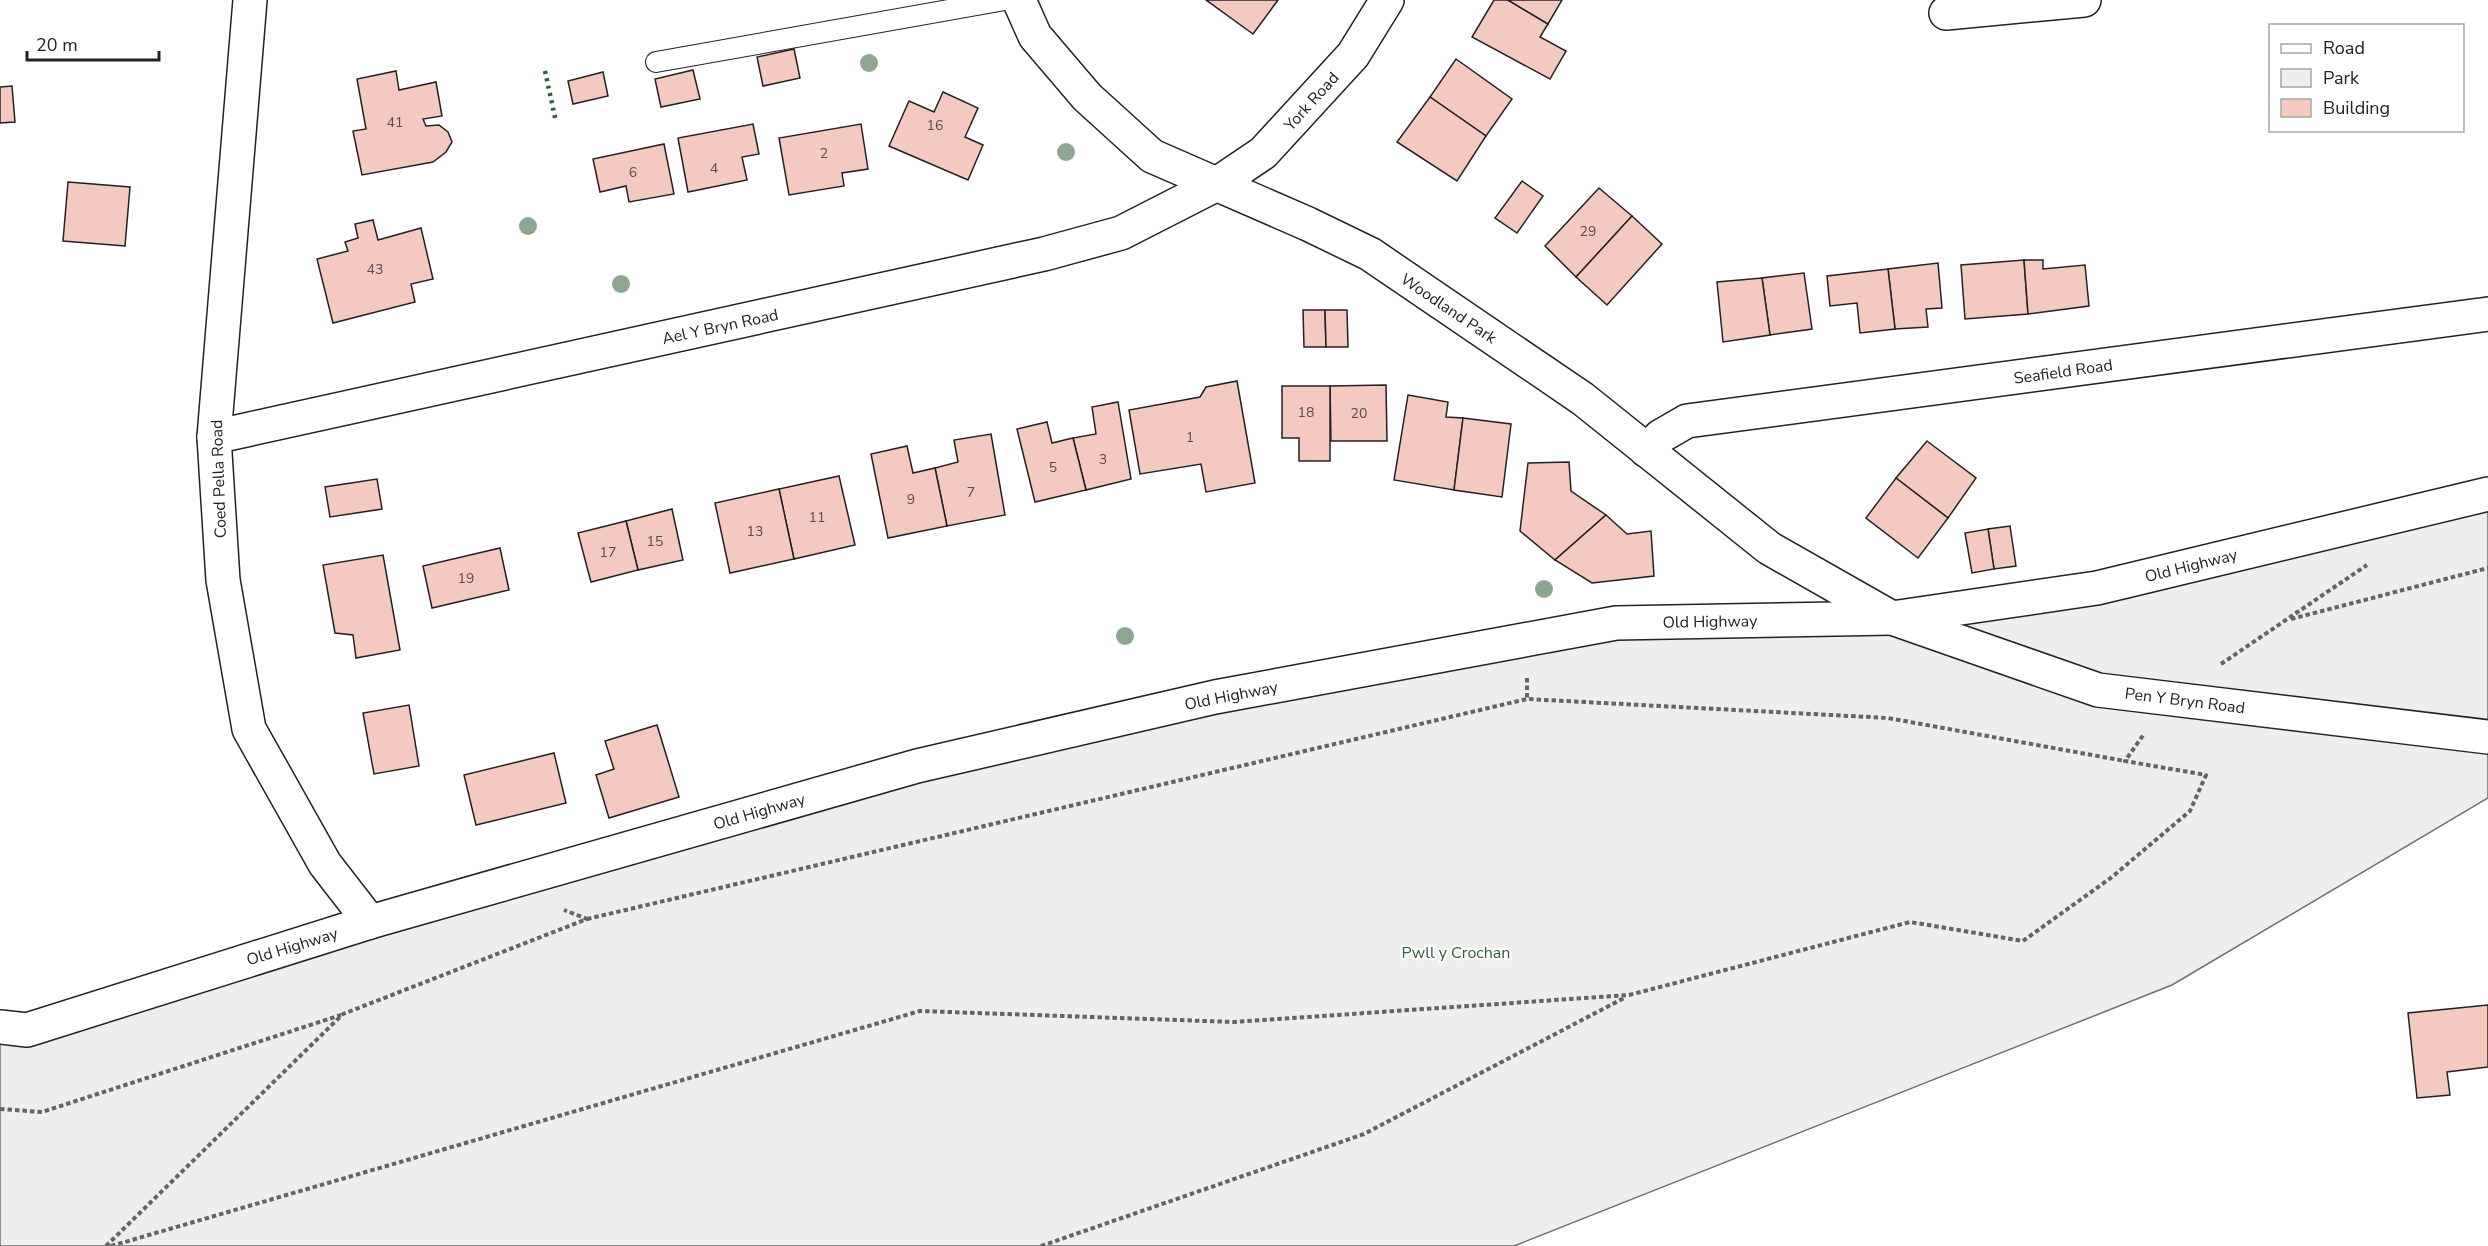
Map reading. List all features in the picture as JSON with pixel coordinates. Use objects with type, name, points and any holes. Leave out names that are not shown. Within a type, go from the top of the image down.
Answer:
[{"type":"street","name":"Coed Pella Road","points":[[250,0],[214,437],[223,580],[249,729],[325,864],[370,922]]},
{"type":"street","name":"Woodland Park","points":[[1018,0],[1035,36],[1087,97],[1152,156],[1370,254],[1583,399],[1769,548],[1892,618]]},
{"type":"street","name":"York Road","points":[[1217,184],[1263,153],[1353,55],[1387,0]]},
{"type":"street","points":[[1946,13],[2084,0]]},
{"type":"street","name":"Ael Y Bryn Road","points":[[214,437],[1044,254],[1121,233],[1217,184]]},
{"type":"street","name":"Seafield Road","points":[[1646,450],[1661,436],[1687,421],[2488,314]]},
{"type":"street","name":"Old Highway","points":[[0,1027],[27,1030],[370,922],[917,766],[1215,697],[1616,623],[1892,618],[2097,588],[2488,494]]},
{"type":"street","name":"Pen Y Bryn Road","points":[[1892,618],[2098,690],[2488,737]]},
{"type":"lane","points":[[657,62],[1005,0]]},
{"type":"path","points":[[2125,761],[2170,698],[2375,560]]},
{"type":"path","points":[[2286,620],[2488,568]]},
{"type":"path","points":[[0,1109],[42,1112],[343,1014],[586,919],[1527,699],[1888,718],[2206,775],[2190,811],[2112,877],[2023,941],[1910,922],[1629,995],[1234,1022],[920,1011],[111,1246]]},
{"type":"path","points":[[503,884],[586,919]]},
{"type":"path","points":[[1041,1246],[1364,1134],[1629,995]]},
{"type":"path","points":[[106,1246],[343,1014]]},
{"type":"green space","name":"Pwll y Crochan","points":[[2488,494],[2488,798],[2172,985],[1514,1246],[0,1246],[0,1027],[650,842],[1616,623],[1951,620]]},
{"type":"building","points":[[1206,0],[1278,0],[1253,34]]},
{"type":"building","points":[[1494,0],[1508,0],[1548,24],[1540,37],[1566,51],[1550,79],[1472,37]]},
{"type":"building","points":[[1508,0],[1562,0],[1548,24]]},
{"type":"building","points":[[794,49],[800,78],[763,86],[757,57]]},
{"type":"building","points":[[1456,59],[1512,99],[1486,136],[1430,97]]},
{"type":"building","points":[[693,70],[700,99],[661,107],[655,79]]},
{"type":"building","points":[[396,71],[399,90],[436,82],[442,116],[423,119],[426,126],[439,125],[448,132],[452,142],[446,152],[433,162],[362,175],[353,131],[366,129],[357,79]]},
{"type":"building","points":[[603,72],[608,96],[573,104],[568,81]]},
{"type":"building","points":[[12,86],[15,122],[0,123],[0,87]]},
{"type":"building","points":[[943,92],[978,108],[965,137],[983,145],[968,180],[889,146],[909,101],[934,112]]},
{"type":"building","points":[[1430,97],[1486,136],[1457,181],[1397,142]]},
{"type":"building","points":[[753,124],[759,154],[742,157],[747,180],[688,192],[678,138]]},
{"type":"building","points":[[861,124],[868,169],[842,173],[844,186],[789,195],[779,138]]},
{"type":"building","points":[[664,144],[674,194],[629,202],[626,186],[600,192],[593,159]]},
{"type":"building","points":[[1522,181],[1543,196],[1517,233],[1495,218]]},
{"type":"building","points":[[68,182],[130,187],[125,246],[63,241]]},
{"type":"building","points":[[1599,188],[1632,216],[1576,277],[1545,246]]},
{"type":"building","points":[[1632,216],[1662,244],[1607,305],[1576,277]]},
{"type":"building","points":[[373,220],[378,240],[421,228],[433,279],[411,284],[415,302],[333,323],[317,259],[348,251],[345,242],[358,238],[355,224]]},
{"type":"building","points":[[2024,260],[2028,314],[1965,319],[1961,265]]},
{"type":"building","points":[[2024,260],[2043,260],[2043,269],[2085,265],[2089,306],[2028,314]]},
{"type":"building","points":[[1938,263],[1942,308],[1926,309],[1928,327],[1895,329],[1888,269]]},
{"type":"building","points":[[1888,269],[1895,329],[1860,333],[1857,303],[1830,306],[1827,276]]},
{"type":"building","points":[[1804,273],[1812,329],[1770,335],[1762,278]]},
{"type":"building","points":[[1762,278],[1770,335],[1723,342],[1717,282]]},
{"type":"building","points":[[1303,310],[1325,310],[1326,347],[1304,347]]},
{"type":"building","points":[[1325,310],[1347,310],[1348,347],[1326,347]]},
{"type":"building","points":[[1237,381],[1255,483],[1206,492],[1201,464],[1140,474],[1129,410],[1200,397],[1206,387]]},
{"type":"building","points":[[1386,385],[1387,441],[1331,441],[1330,386]]},
{"type":"building","points":[[1282,386],[1330,386],[1330,461],[1299,461],[1299,438],[1282,438]]},
{"type":"building","points":[[1408,395],[1448,402],[1446,417],[1463,418],[1454,490],[1394,480]]},
{"type":"building","points":[[1118,402],[1131,479],[1086,490],[1073,438],[1096,434],[1092,407]]},
{"type":"building","points":[[1463,418],[1511,424],[1502,497],[1454,490]]},
{"type":"building","points":[[1047,422],[1052,443],[1073,438],[1086,490],[1035,502],[1017,429]]},
{"type":"building","points":[[991,434],[1005,515],[947,526],[935,468],[958,462],[954,440]]},
{"type":"building","points":[[1927,441],[1976,478],[1948,518],[1896,478]]},
{"type":"building","points":[[907,446],[913,473],[935,468],[947,526],[888,538],[871,454]]},
{"type":"building","points":[[1569,462],[1571,491],[1606,515],[1555,560],[1520,531],[1528,463]]},
{"type":"building","points":[[839,476],[855,545],[794,559],[779,489]]},
{"type":"building","points":[[1896,478],[1948,518],[1918,558],[1866,518]]},
{"type":"building","points":[[377,479],[382,509],[330,517],[325,487]]},
{"type":"building","points":[[779,489],[794,559],[730,573],[715,503]]},
{"type":"building","points":[[672,509],[683,560],[638,570],[626,521]]},
{"type":"building","points":[[1606,515],[1627,534],[1651,531],[1654,576],[1592,583],[1555,560]]},
{"type":"building","points":[[626,521],[638,570],[591,582],[578,533]]},
{"type":"building","points":[[2010,526],[2016,566],[1994,569],[1988,529]]},
{"type":"building","points":[[1988,529],[1994,569],[1972,573],[1965,533]]},
{"type":"building","points":[[500,548],[509,590],[432,608],[423,566]]},
{"type":"building","points":[[383,555],[400,650],[356,658],[353,635],[335,633],[323,565]]},
{"type":"building","points":[[409,705],[419,766],[374,774],[363,713]]},
{"type":"building","points":[[657,725],[679,797],[609,818],[596,775],[614,769],[605,741]]},
{"type":"building","points":[[554,753],[566,803],[476,825],[464,775]]},
{"type":"building","points":[[2488,1005],[2488,1067],[2447,1072],[2450,1095],[2417,1098],[2408,1013]]},
{"type":"hedge","points":[[545,71],[556,122]]}]
